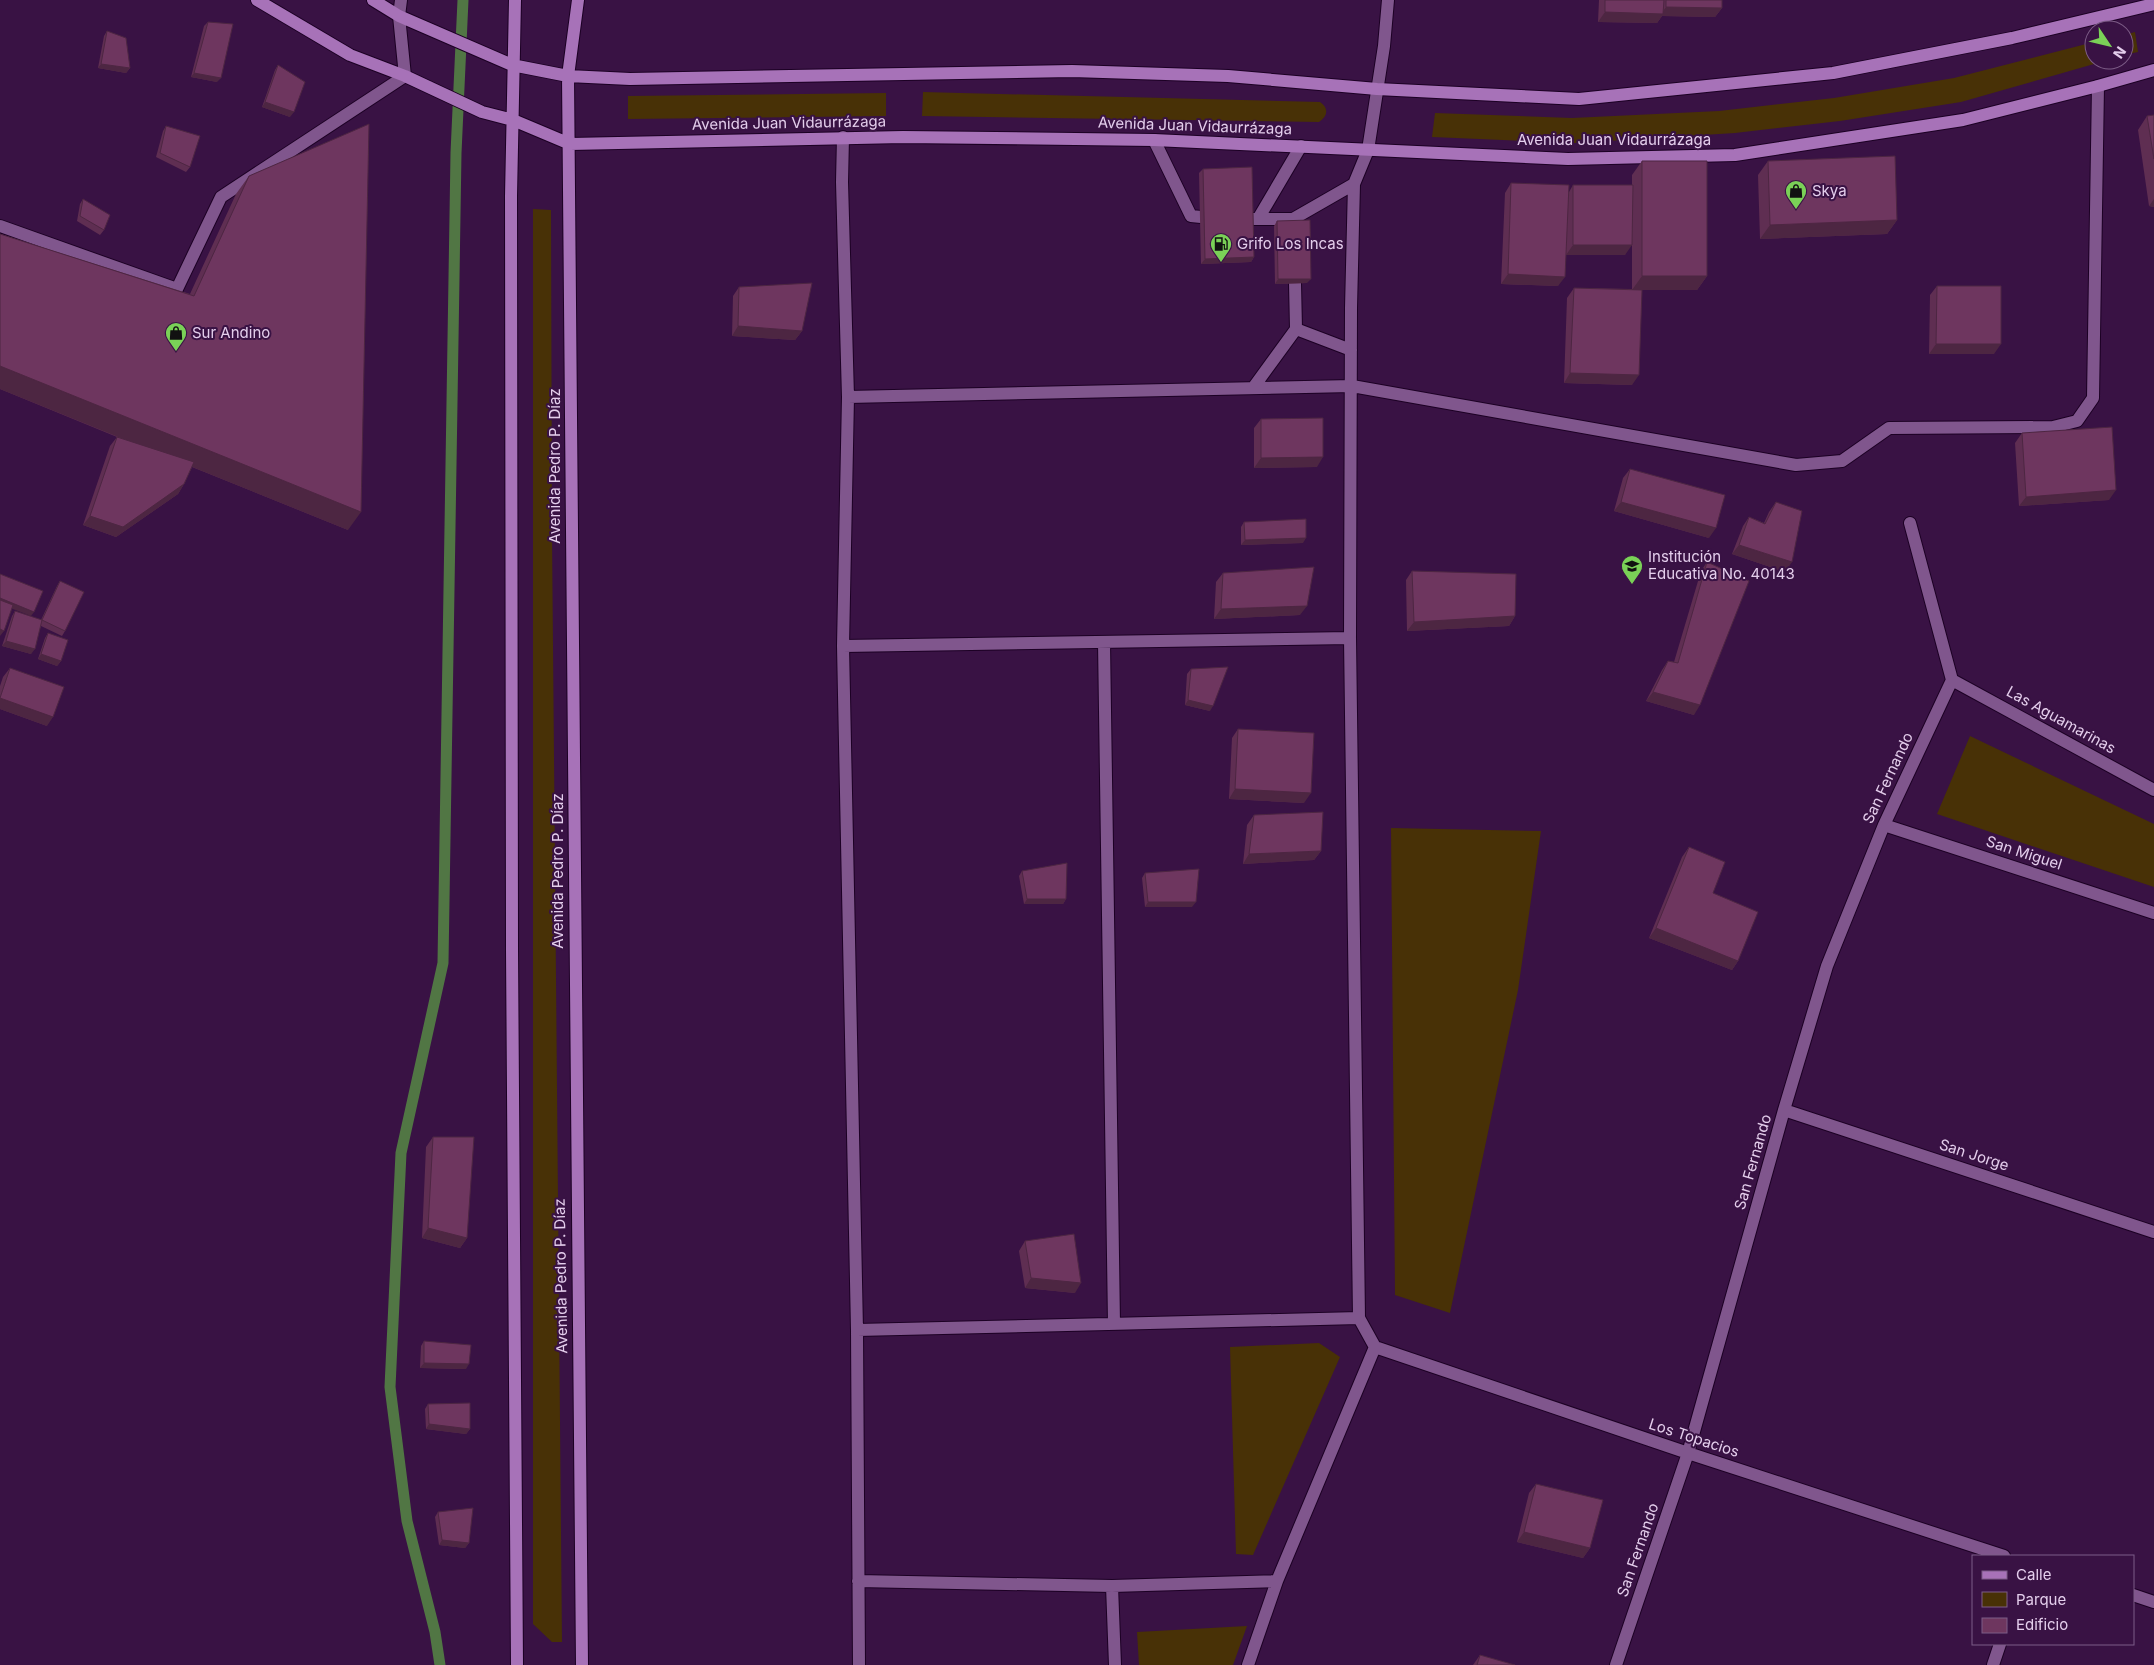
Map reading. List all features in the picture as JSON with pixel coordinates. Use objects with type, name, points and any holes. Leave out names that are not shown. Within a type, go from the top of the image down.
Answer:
[{"type":"main road","name":"Avenida Juan Vidaurrázaga","points":[[257,0],[350,55],[424,84],[482,112],[513,120],[570,144],[843,137],[1154,140],[1568,160],[1735,155],[1963,120],[2154,70]]},
{"type":"main road","points":[[373,0],[399,16],[512,64],[568,76],[630,79],[1072,71],[1228,76],[1378,89],[1579,99],[1833,73],[2012,38],[2154,4]]},
{"type":"main road","points":[[515,0],[512,64],[511,196],[512,900],[517,1665]]},
{"type":"main road","name":"Avenida Pedro P. Díaz","points":[[578,0],[568,76],[570,144],[574,955],[582,1665]]},
{"type":"street","points":[[0,226],[177,289],[221,197],[405,76],[399,16],[401,0]]},
{"type":"street","points":[[1248,1665],[1277,1581],[1376,1347],[1359,1318],[1350,638],[1351,350],[1354,184],[1368,150],[1378,89],[1388,0]]},
{"type":"street","points":[[848,397],[1352,386],[1796,465],[1842,461],[1889,428],[2053,427],[2078,421],[2093,398],[2098,86]]},
{"type":"street","points":[[843,137],[842,182],[848,397],[843,646],[857,1330],[859,1665]]},
{"type":"street","points":[[1154,140],[1191,216],[1201,217]]},
{"type":"street","points":[[1301,146],[1254,219],[1293,222],[1354,184]]},
{"type":"street","points":[[1253,388],[1296,328],[1295,283]]},
{"type":"street","points":[[1296,328],[1351,350]]},
{"type":"street","points":[[1910,522],[1952,680]]},
{"type":"street","points":[[843,646],[1350,638]]},
{"type":"street","points":[[1104,642],[1114,1324]]},
{"type":"street","name":"Las Aguamarinas","points":[[1952,680],[2154,790]]},
{"type":"street","name":"San Fernando","points":[[1616,1665],[1688,1453],[1784,1110],[1827,966],[1884,824],[1952,680]]},
{"type":"street","name":"San Miguel","points":[[1884,824],[2154,913]]},
{"type":"street","name":"San Jorge","points":[[1784,1110],[2154,1232]]},
{"type":"street","points":[[857,1330],[1359,1318]]},
{"type":"street","name":"Los Topacios","points":[[1376,1347],[1688,1453],[2001,1555]]},
{"type":"street","points":[[858,1581],[1112,1586],[1277,1581]]},
{"type":"street","points":[[1112,1586],[1115,1665]]},
{"type":"street","points":[[2134,1595],[2154,1602]]},
{"type":"street","points":[[1993,1665],[2000,1645]]},
{"type":"green space","points":[[2134,32],[2138,52],[2134,53]]},
{"type":"green space","points":[[2084,45],[2084,67],[1961,102],[1840,121],[1735,133],[1576,143],[1432,137],[1435,113],[1572,118],[1719,111],[1834,98],[1954,78]]},
{"type":"green space","points":[[923,92],[1320,102],[1326,109],[1326,115],[1319,122],[922,116]]},
{"type":"green space","points":[[886,93],[886,116],[628,119],[628,96]]},
{"type":"green space","points":[[533,209],[551,210],[562,1642],[552,1642],[533,1624]]},
{"type":"green space","points":[[1970,736],[2154,824],[2154,887],[1937,814]]},
{"type":"green space","points":[[1391,828],[1541,831],[1518,990],[1450,1313],[1395,1295]]},
{"type":"green space","points":[[1319,1343],[1340,1357],[1253,1555],[1236,1554],[1230,1347]]},
{"type":"green space","points":[[1247,1626],[1233,1665],[1139,1665],[1137,1632]]},
{"type":"building","points":[[1605,0],[1664,0],[1663,14],[1605,12]]},
{"type":"building","points":[[1666,0],[1722,0],[1722,8],[1666,7]]},
{"type":"building","points":[[208,22],[233,24],[221,78],[194,73]]},
{"type":"building","points":[[107,31],[126,38],[130,68],[101,64]]},
{"type":"building","points":[[278,65],[305,82],[294,112],[265,102]]},
{"type":"building","points":[[2154,115],[2154,159],[2147,116]]},
{"type":"building","name":"Sur Andino","points":[[369,124],[361,512],[0,366],[0,234],[194,296],[249,176]]},
{"type":"building","points":[[166,126],[200,136],[190,167],[160,153]]},
{"type":"building","points":[[1895,156],[1897,220],[1770,225],[1768,161]]},
{"type":"building","points":[[1642,161],[1707,161],[1707,276],[1642,276]]},
{"type":"building","points":[[1252,167],[1254,257],[1205,259],[1203,169]]},
{"type":"building","points":[[1511,183],[1569,185],[1565,277],[1508,274]]},
{"type":"building","points":[[1573,185],[1633,185],[1632,245],[1573,245]]},
{"type":"building","points":[[83,199],[110,215],[104,230],[80,216]]},
{"type":"building","points":[[1310,220],[1311,279],[1278,279],[1277,221]]},
{"type":"building","points":[[812,283],[802,331],[738,326],[739,287]]},
{"type":"building","points":[[1937,286],[2001,286],[2001,344],[1936,344]]},
{"type":"building","points":[[1574,288],[1642,290],[1639,375],[1570,373]]},
{"type":"building","points":[[1323,418],[1323,457],[1261,458],[1261,419]]},
{"type":"building","points":[[2112,427],[2116,490],[2026,497],[2022,433]]},
{"type":"building","points":[[117,437],[194,462],[184,484],[123,527],[90,516]]},
{"type":"building","points":[[1630,469],[1725,495],[1716,528],[1621,502]]},
{"type":"building","points":[[1776,502],[1802,511],[1792,562],[1739,545],[1749,517],[1765,524]]},
{"type":"building","points":[[1306,519],[1306,538],[1245,540],[1244,522]]},
{"type":"building","points":[[1707,562],[1749,581],[1700,705],[1653,692],[1668,661],[1678,663]]},
{"type":"building","points":[[1314,567],[1307,606],[1221,609],[1223,573]]},
{"type":"building","points":[[1412,571],[1516,574],[1515,616],[1414,622]]},
{"type":"building","points":[[0,574],[43,591],[34,612],[0,598]]},
{"type":"building","points":[[60,581],[84,592],[65,631],[42,620]]},
{"type":"building","points":[[0,600],[13,605],[4,631],[0,629]]},
{"type":"building","points":[[15,611],[42,620],[35,649],[6,641]]},
{"type":"building","points":[[48,633],[68,640],[61,661],[41,654]]},
{"type":"building","points":[[1228,667],[1213,706],[1188,700],[1191,669]]},
{"type":"building","points":[[10,668],[64,687],[53,717],[0,698]]},
{"type":"building","points":[[1238,729],[1314,733],[1311,793],[1235,789]]},
{"type":"building","points":[[1323,812],[1321,851],[1249,854],[1254,815]]},
{"type":"building","points":[[1689,847],[1725,862],[1713,893],[1758,912],[1738,961],[1656,928]]},
{"type":"building","points":[[1067,863],[1066,899],[1027,899],[1022,871]]},
{"type":"building","points":[[1199,869],[1196,902],[1148,902],[1145,873]]},
{"type":"building","points":[[433,1137],[474,1137],[467,1238],[428,1228]]},
{"type":"building","points":[[1074,1234],[1081,1283],[1031,1278],[1025,1241]]},
{"type":"building","points":[[424,1341],[471,1345],[469,1364],[424,1363]]},
{"type":"building","points":[[470,1403],[470,1429],[429,1424],[428,1404]]},
{"type":"building","points":[[1536,1484],[1603,1500],[1590,1548],[1524,1532]]},
{"type":"building","points":[[473,1508],[469,1543],[442,1540],[438,1512]]},
{"type":"building","points":[[1480,1655],[1515,1665],[1477,1665]]},
{"type":"waterway","points":[[440,1665],[435,1632],[407,1521],[390,1387],[401,1153],[443,963],[456,153],[463,0]]},
{"type":"place","name":"Skya","points":[[1796,210]]},
{"type":"place","name":"Grifo Los Incas","points":[[1221,263]]},
{"type":"place","name":"Sur Andino","points":[[176,352]]},
{"type":"place","name":"Institución Educativa No. 40143","points":[[1632,585]]}]
